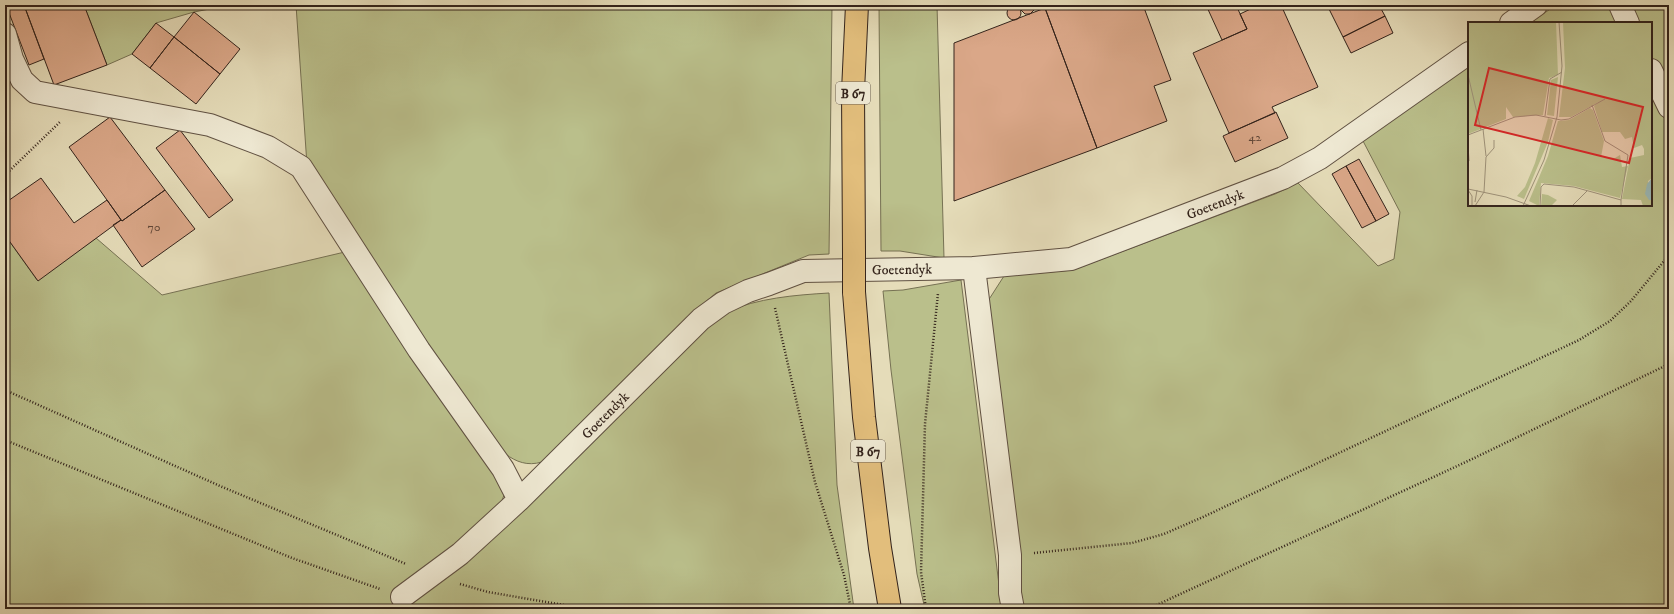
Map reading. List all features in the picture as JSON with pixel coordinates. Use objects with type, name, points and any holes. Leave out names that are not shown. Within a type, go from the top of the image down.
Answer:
[{"type":"main road","name":"B 67","points":[[857,5],[853,91],[854,292],[864,416],[880,548],[890,609]]},
{"type":"street","points":[[1512,22],[1536,5]]},
{"type":"street","points":[[1620,5],[1628,22]]},
{"type":"street","points":[[5,34],[12,59],[22,80],[35,92],[210,125],[268,146],[301,167],[419,350],[503,469],[520,500]]},
{"type":"street","name":"Goetendyk","points":[[402,597],[460,554],[520,500],[701,319],[723,303],[748,291],[803,271],[974,268],[1071,259],[1283,178],[1320,158],[1468,53]]},
{"type":"street","points":[[1652,72],[1669,107]]},
{"type":"street","points":[[974,268],[1010,555],[1010,593],[1012,609]]},
{"type":"path","points":[[5,175],[82,102]]},
{"type":"path","points":[[1010,555],[1132,543],[1164,534],[1204,517],[1579,340],[1610,321],[1631,301],[1669,255]]},
{"type":"path","points":[[926,609],[921,572],[924,424],[940,268]]},
{"type":"path","points":[[769,284],[815,482],[844,575],[851,609]]},
{"type":"path","points":[[1148,609],[1468,461],[1669,364]]},
{"type":"path","points":[[5,390],[220,486],[433,574],[482,590],[587,609]]},
{"type":"path","points":[[5,440],[292,558],[402,597],[441,609]]},
{"type":"green space","points":[[84,5],[230,5],[194,12],[156,23],[132,54],[107,65]]},
{"type":"green space","points":[[296,5],[832,5],[829,254],[809,255],[716,293],[697,309],[547,460],[537,463],[518,461],[510,457],[494,444],[481,428],[307,165]]},
{"type":"green space","points":[[879,5],[937,5],[944,258],[900,251],[881,251]]},
{"type":"green space","points":[[1556,5],[1669,5],[1669,609],[1021,609],[986,304],[1004,276],[1073,270],[1275,194],[1298,183],[1378,266],[1394,259],[1400,212],[1363,141],[1468,67],[1468,206],[1652,206],[1652,22],[1531,22]]},
{"type":"green space","points":[[5,235],[37,280],[96,238],[162,295],[349,251],[501,484],[504,495],[499,509],[454,550],[478,553],[552,481],[703,328],[720,315],[738,307],[764,300],[829,293],[837,485],[854,609],[5,609]]},
{"type":"green space","points":[[961,280],[1002,609],[925,609],[917,574],[891,370],[883,291],[903,290]]},
{"type":"building","points":[[6,5],[24,5],[44,59],[29,65]]},
{"type":"building","points":[[24,5],[84,5],[107,65],[54,85]]},
{"type":"building","points":[[1021,5],[1036,5],[1035,9],[1030,14],[1025,14],[1021,10]]},
{"type":"building","points":[[1054,5],[1143,5],[1171,80],[1154,86],[1167,121],[1097,148],[1045,8]]},
{"type":"building","points":[[1206,5],[1236,5],[1247,29],[1222,40]]},
{"type":"building","points":[[1259,5],[1281,5],[1318,87],[1272,107],[1275,113],[1229,133],[1193,53],[1247,29],[1240,14]]},
{"type":"building","points":[[1327,5],[1379,5],[1385,16],[1343,37]]},
{"type":"building","points":[[1014,6],[1019,8],[1021,13],[1019,18],[1014,20],[1009,18],[1007,13],[1009,8]]},
{"type":"building","points":[[1045,8],[1097,148],[954,201],[954,43]]},
{"type":"building","points":[[194,12],[240,49],[220,74],[174,37]]},
{"type":"building","points":[[1385,16],[1393,33],[1351,53],[1343,37]]},
{"type":"building","points":[[156,23],[174,37],[150,68],[132,54]]},
{"type":"building","points":[[174,37],[220,74],[196,104],[150,68]]},
{"type":"building","points":[[1276,112],[1288,138],[1235,162],[1223,136]]},
{"type":"building","points":[[110,117],[165,190],[122,221],[69,147]]},
{"type":"building","points":[[180,130],[233,200],[209,218],[156,148]]},
{"type":"building","points":[[1359,159],[1389,214],[1376,221],[1346,166]]},
{"type":"building","points":[[1346,166],[1376,221],[1362,228],[1332,174]]},
{"type":"building","points":[[41,178],[74,223],[107,200],[121,220],[38,281],[5,235],[5,203]]},
{"type":"building","points":[[165,190],[195,229],[142,267],[113,225],[121,220],[122,221]]}]
